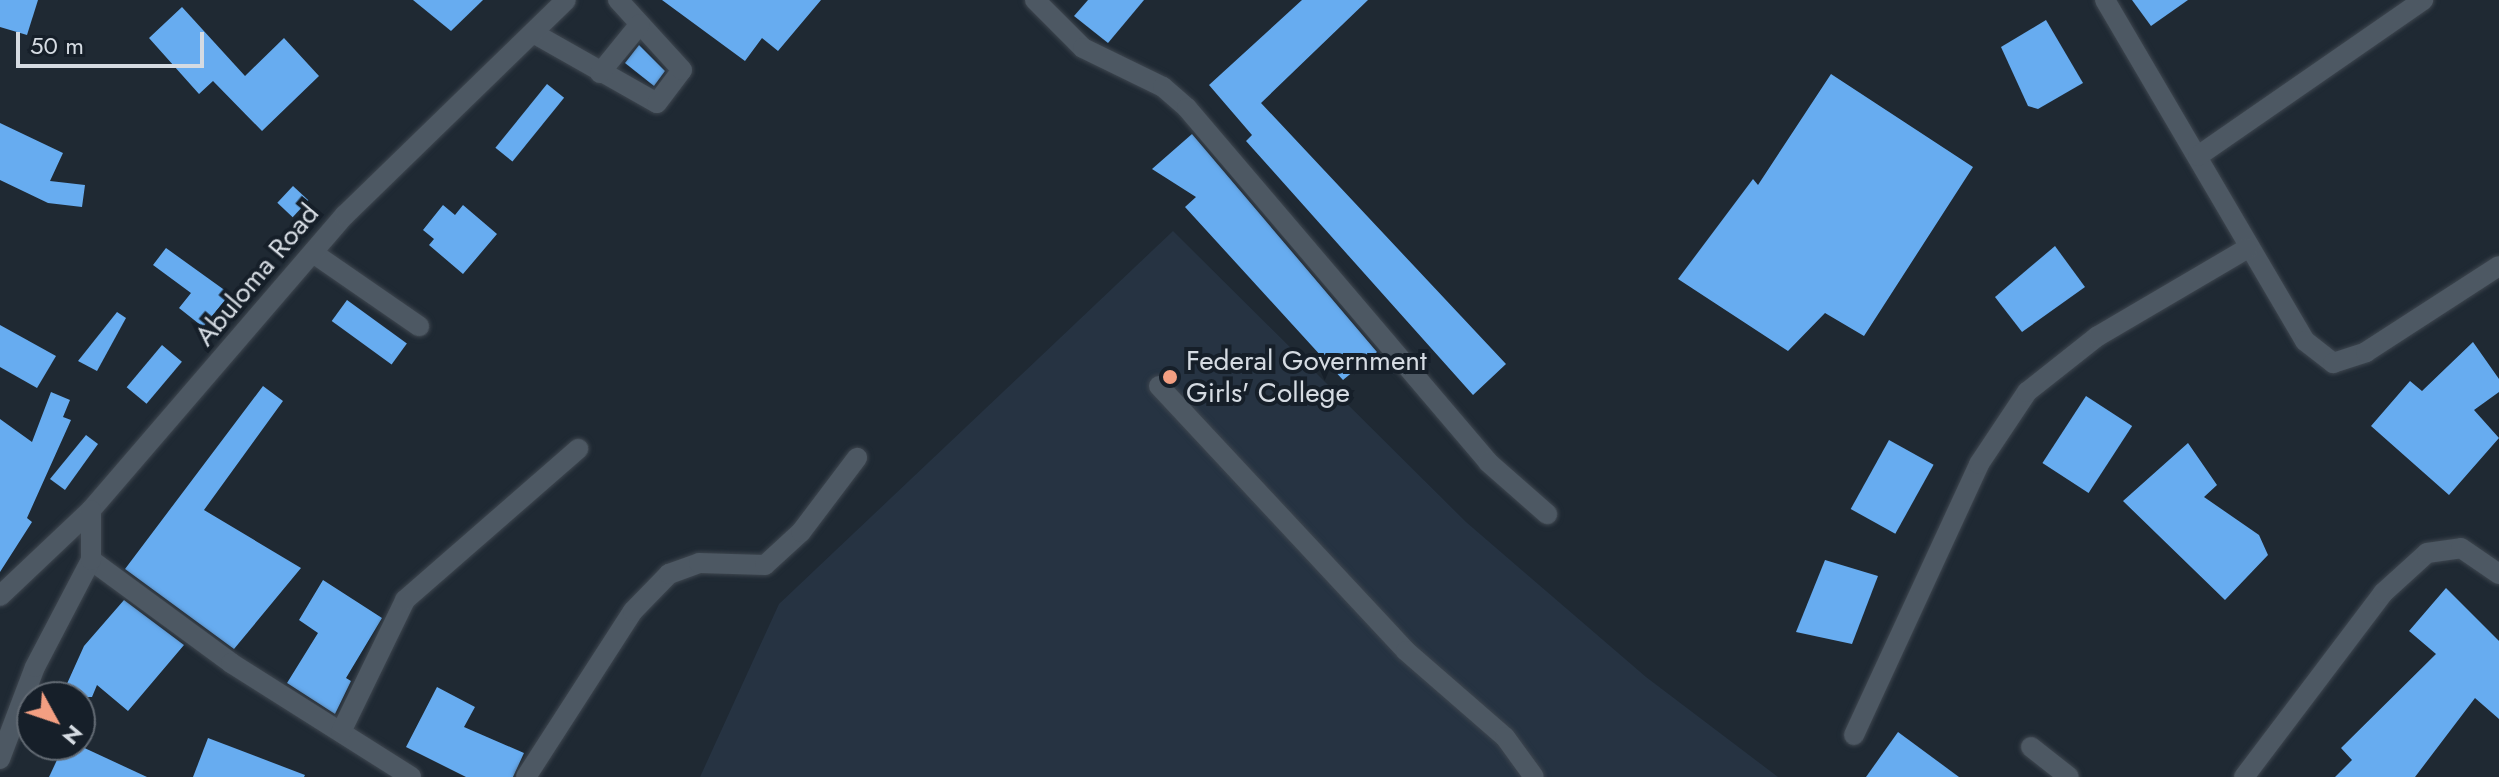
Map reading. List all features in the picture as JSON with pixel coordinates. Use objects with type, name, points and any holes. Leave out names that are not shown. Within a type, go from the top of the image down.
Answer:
[{"type":"street","name":"Abuloma Road","points":[[0,596],[91,510],[313,253],[566,0]]},
{"type":"street","points":[[535,34],[653,103],[677,83],[682,70],[618,0]]},
{"type":"street","points":[[1035,0],[1083,48],[1163,87],[1187,108],[1488,462],[1547,514]]},
{"type":"street","points":[[2105,0],[2305,341],[2333,363],[2366,352],[2499,266]]},
{"type":"street","points":[[2198,156],[2423,0]]},
{"type":"street","points":[[600,73],[640,24]]},
{"type":"street","points":[[1854,735],[1979,464],[2027,392],[2098,336],[2248,248]]},
{"type":"street","points":[[313,253],[419,326]]},
{"type":"street","points":[[1159,386],[1406,651],[1505,737],[1534,777]]},
{"type":"street","points":[[341,732],[405,600],[578,449]]},
{"type":"street","points":[[526,777],[633,611],[669,574],[699,563],[765,565],[801,532],[857,458]]},
{"type":"street","points":[[0,759],[35,667],[91,560],[91,510]]},
{"type":"street","points":[[2244,777],[2383,593],[2427,553],[2461,548],[2499,574]]},
{"type":"street","points":[[91,560],[341,732],[389,772],[411,777]]},
{"type":"street","points":[[2031,747],[2069,777]]},
{"type":"shaded area","name":"Federal Government Girls' College","points":[[1173,231],[1466,522],[1646,677],[1778,777],[700,777],[779,604]]},
{"type":"building","points":[[0,0],[38,0],[27,35],[0,27]]},
{"type":"building","points":[[413,0],[483,0],[451,31]]},
{"type":"building","points":[[662,0],[821,0],[778,51],[762,38],[745,61]]},
{"type":"building","points":[[1088,0],[1144,0],[1108,43],[1074,16]]},
{"type":"building","points":[[1302,0],[1368,0],[1261,103],[1506,364],[1473,395],[1246,141],[1252,135],[1209,85]]},
{"type":"building","points":[[2132,0],[2188,0],[2151,26]]},
{"type":"building","points":[[182,7],[245,76],[284,38],[319,76],[262,131],[213,81],[199,94],[149,38]]},
{"type":"building","points":[[2046,20],[2083,83],[2038,109],[2028,106],[2001,47]]},
{"type":"building","points":[[639,45],[665,71],[654,86],[625,63]]},
{"type":"building","points":[[1831,74],[1973,167],[1864,336],[1825,313],[1788,351],[1678,279],[1753,179],[1758,185]]},
{"type":"building","points":[[547,84],[564,98],[512,162],[495,148]]},
{"type":"building","points":[[0,123],[63,153],[50,181],[85,185],[82,207],[48,203],[0,180]]},
{"type":"building","points":[[1192,134],[1377,352],[1343,380],[1185,207],[1196,197],[1152,169]]},
{"type":"building","points":[[293,186],[308,200],[293,217],[277,203]]},
{"type":"building","points":[[443,205],[455,215],[463,205],[497,234],[463,274],[429,245],[434,239],[423,230]]},
{"type":"building","points":[[2055,246],[2085,287],[2022,332],[1995,297]]},
{"type":"building","points":[[166,248],[230,294],[203,327],[179,308],[191,293],[153,265]]},
{"type":"building","points":[[347,300],[407,343],[392,365],[332,321]]},
{"type":"building","points":[[117,312],[126,318],[97,371],[78,361]]},
{"type":"building","points":[[0,325],[56,356],[37,388],[0,367]]},
{"type":"building","points":[[2473,342],[2499,379],[2499,392],[2474,410],[2499,438],[2449,495],[2371,426],[2410,381],[2422,391]]},
{"type":"building","points":[[162,345],[182,362],[147,404],[127,387]]},
{"type":"building","points":[[263,386],[283,401],[204,510],[301,568],[234,649],[125,569]]},
{"type":"building","points":[[51,392],[70,400],[63,417],[71,420],[27,518],[32,522],[0,572],[0,419],[32,442]]},
{"type":"building","points":[[2086,396],[2132,426],[2089,493],[2042,463]]},
{"type":"building","points":[[86,435],[98,444],[65,490],[50,479]]},
{"type":"building","points":[[1889,440],[1934,465],[1895,534],[1851,509]]},
{"type":"building","points":[[2188,443],[2217,485],[2204,497],[2259,535],[2268,555],[2225,600],[2123,501]]},
{"type":"building","points":[[1825,560],[1878,576],[1852,644],[1796,632]]},
{"type":"building","points":[[323,580],[382,618],[346,678],[351,681],[335,714],[287,683],[318,633],[299,620]]},
{"type":"building","points":[[2446,588],[2499,641],[2499,719],[2475,698],[2415,777],[2335,777],[2352,760],[2341,748],[2436,654],[2409,631]]},
{"type":"building","points":[[124,600],[184,645],[128,711],[97,685],[96,687],[96,681],[68,681],[84,646]]},
{"type":"building","points":[[437,687],[475,707],[464,727],[524,753],[513,777],[466,777],[406,747]]},
{"type":"building","points":[[1898,732],[1959,777],[1866,777]]},
{"type":"building","points":[[208,738],[305,775],[193,777]]},
{"type":"building","points":[[96,753],[147,777],[49,777],[56,761],[96,761]]},
{"type":"place","name":"Federal Government Girls' College","points":[[1170,377]]}]
